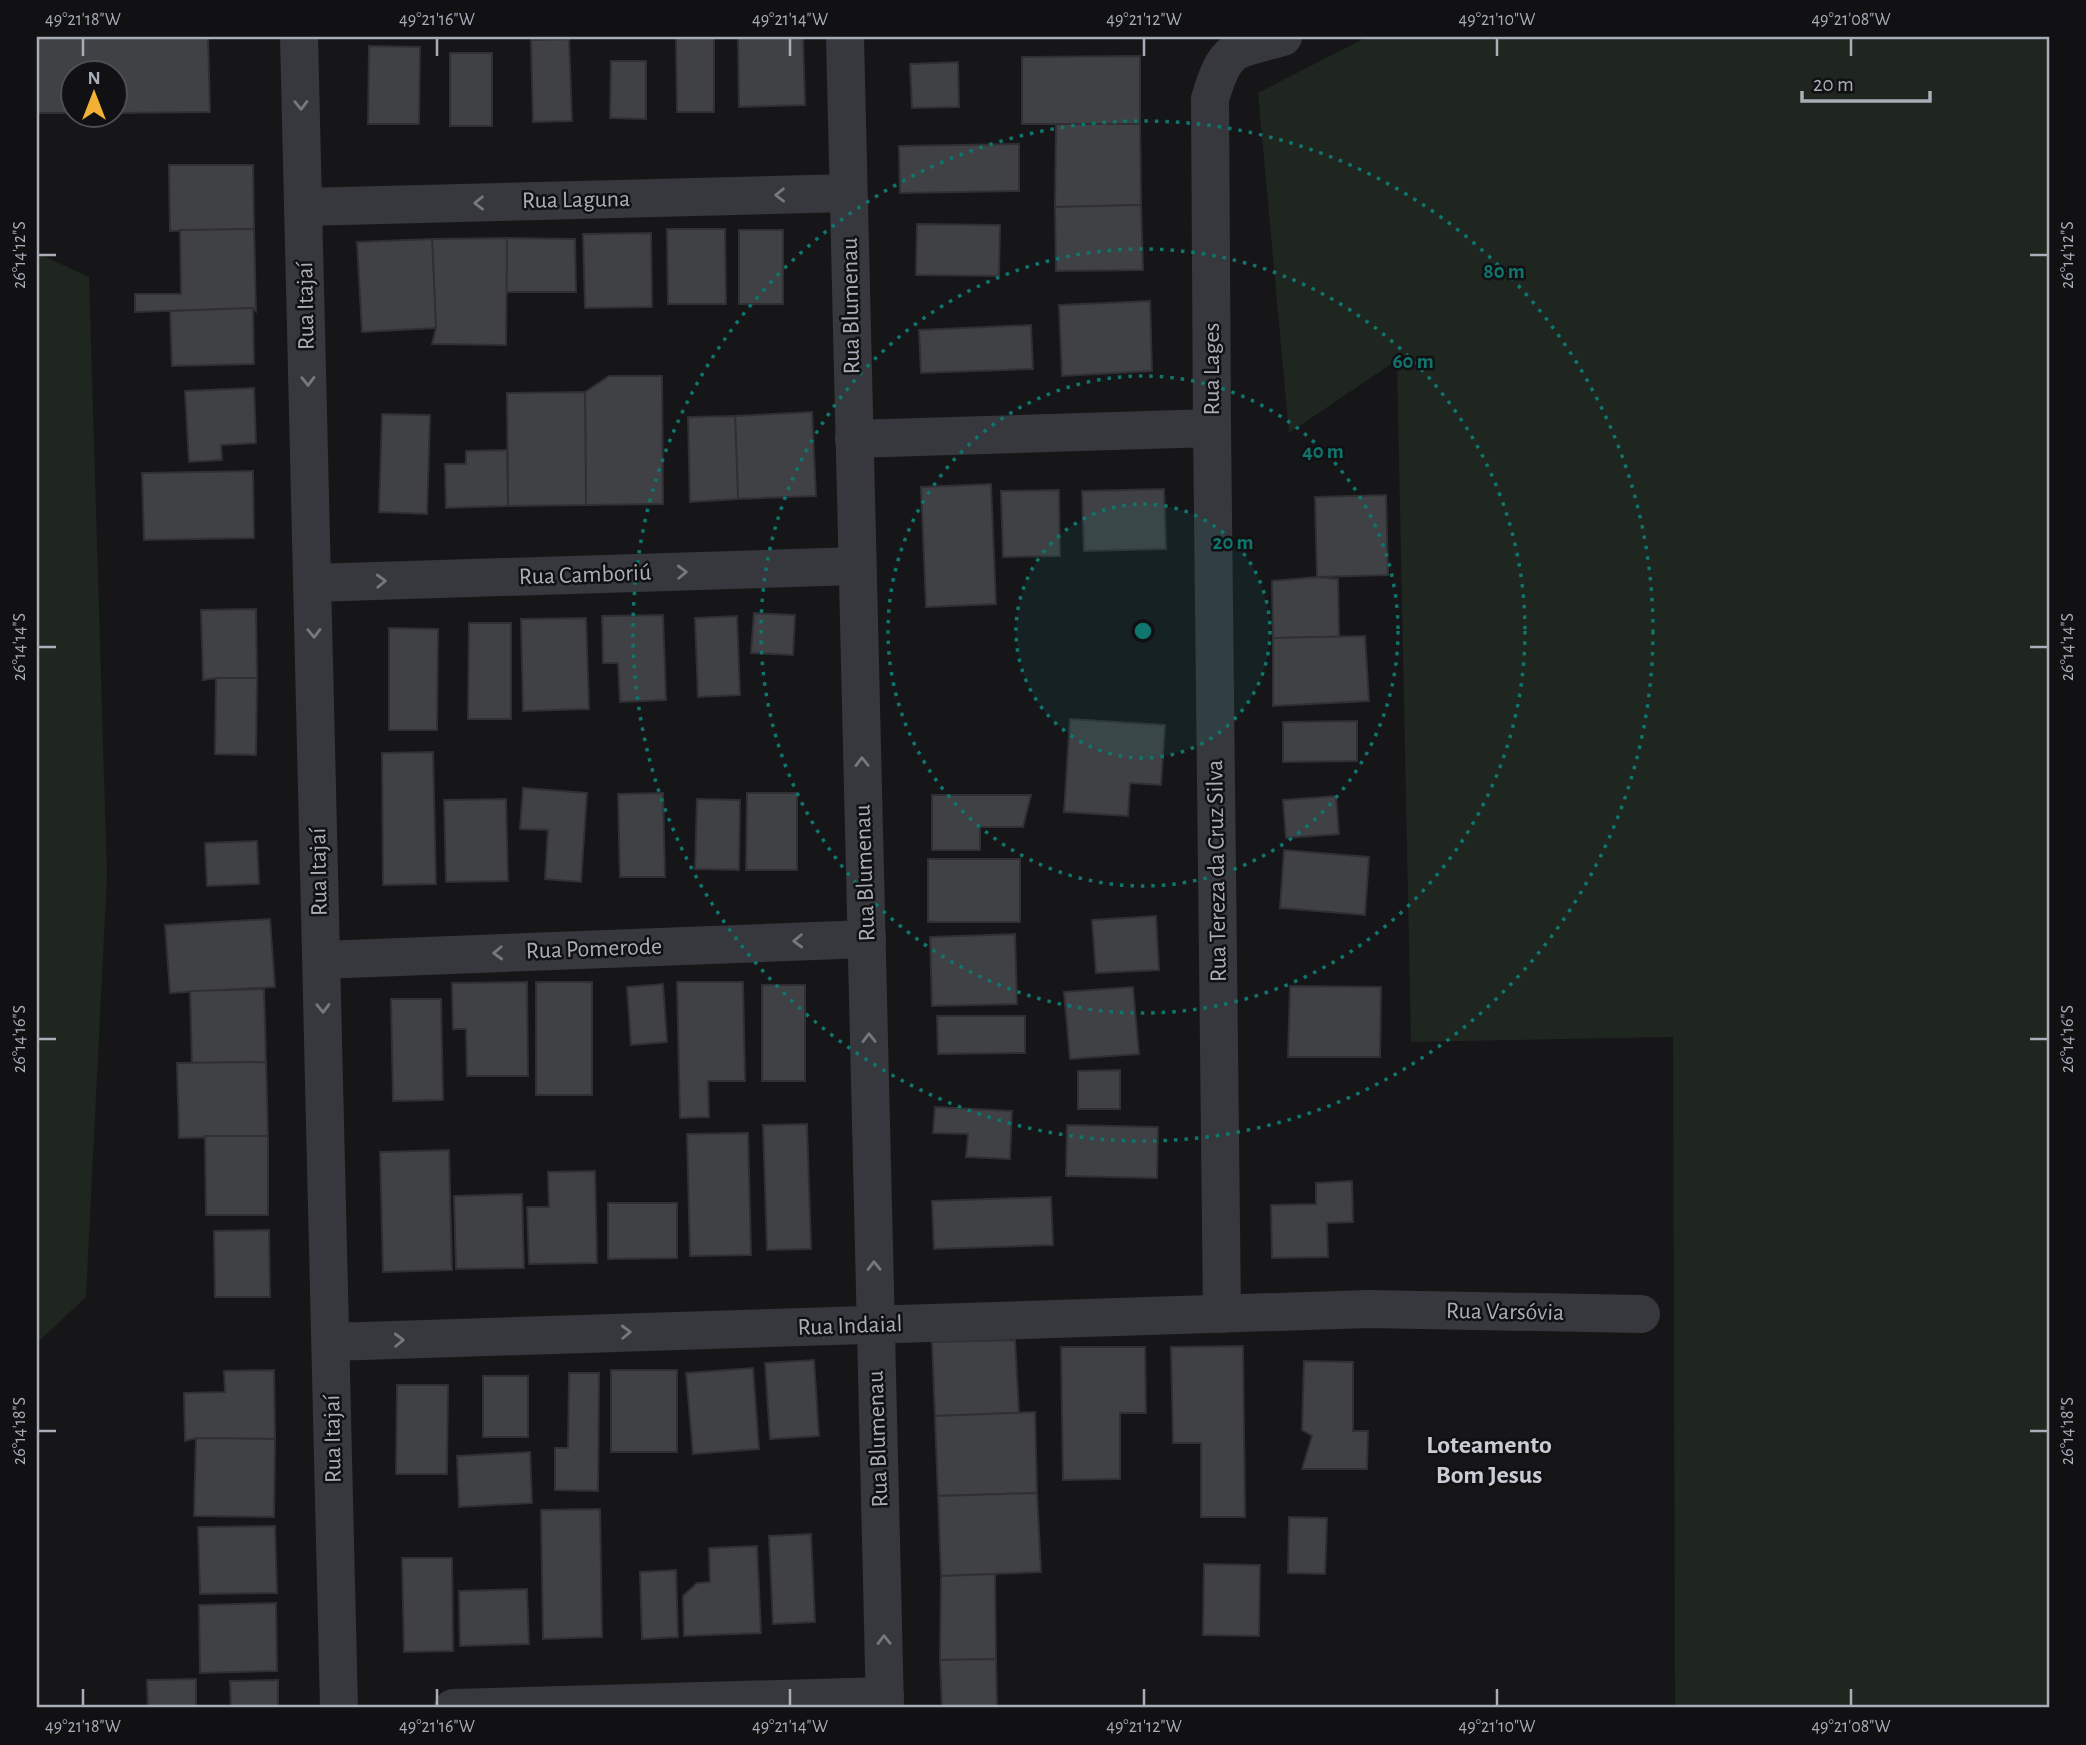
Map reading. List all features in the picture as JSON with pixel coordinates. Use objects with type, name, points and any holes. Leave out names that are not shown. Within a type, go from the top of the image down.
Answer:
[{"type":"street","name":"Rua Itajaí","points":[[299,37],[340,1708]]},
{"type":"street","name":"Rua Blumenau","points":[[845,37],[885,1702]]},
{"type":"street","name":"Rua Lages","points":[[854,439],[1212,428],[1210,99],[1219,70],[1233,52],[1283,37]]},
{"type":"street","name":"Rua Laguna","points":[[303,207],[848,193]]},
{"type":"street","name":"Rua Tereza da Cruz Silva","points":[[1212,428],[1222,1314]]},
{"type":"street","name":"Rua Camboriú","points":[[313,583],[857,566]]},
{"type":"street","name":"Rua Pomerode","points":[[322,960],[867,939]]},
{"type":"street","name":"Rua Indaial","points":[[331,1342],[1369,1309]]},
{"type":"street","name":"Rua Varsóvia","points":[[1369,1309],[1641,1314]]},
{"type":"street","points":[[453,1708],[885,1702]]},
{"type":"shaded area","points":[[1367,37],[2049,37],[2049,1708],[1675,1708],[1673,1037],[1411,1042],[1397,360],[1289,433],[1258,93]]},
{"type":"shaded area","points":[[37,253],[89,277],[107,877],[86,1297],[37,1343]]},
{"type":"building","points":[[37,37],[208,37],[210,112],[130,113],[130,60],[60,60],[60,113],[37,113]]},
{"type":"building","points":[[676,37],[714,37],[714,112],[677,112]]},
{"type":"building","points":[[738,37],[803,37],[805,105],[739,107]]},
{"type":"building","points":[[569,39],[572,121],[533,122],[531,40]]},
{"type":"building","points":[[369,46],[420,47],[419,124],[368,124]]},
{"type":"building","points":[[450,53],[492,53],[492,126],[450,126]]},
{"type":"building","points":[[1140,56],[1140,124],[1022,124],[1022,57]]},
{"type":"building","points":[[611,61],[646,61],[646,119],[610,118]]},
{"type":"building","points":[[958,62],[959,107],[912,108],[910,64]]},
{"type":"building","points":[[1056,124],[1140,124],[1141,205],[1055,207]]},
{"type":"building","points":[[1019,144],[1019,191],[900,193],[899,146]]},
{"type":"building","points":[[169,165],[253,165],[254,229],[170,231]]},
{"type":"building","points":[[1141,205],[1143,270],[1056,271],[1055,207]]},
{"type":"building","points":[[917,224],[1000,225],[999,276],[916,275]]},
{"type":"building","points":[[254,229],[256,311],[253,308],[135,312],[135,294],[181,294],[180,230]]},
{"type":"building","points":[[667,229],[725,229],[726,304],[668,304]]},
{"type":"building","points":[[739,230],[783,230],[783,304],[739,304]]},
{"type":"building","points":[[651,233],[652,307],[585,308],[583,234]]},
{"type":"building","points":[[507,238],[575,239],[576,292],[506,292]]},
{"type":"building","points":[[507,238],[506,345],[432,344],[436,328],[432,239]]},
{"type":"building","points":[[432,239],[436,328],[362,332],[357,242]]},
{"type":"building","points":[[1150,301],[1152,371],[1062,376],[1059,305]]},
{"type":"building","points":[[253,308],[254,364],[172,366],[170,311]]},
{"type":"building","points":[[1031,325],[1033,369],[921,373],[919,330]]},
{"type":"building","points":[[609,376],[662,376],[663,504],[586,505],[585,392]]},
{"type":"building","points":[[254,388],[256,443],[221,445],[222,460],[189,462],[185,391]]},
{"type":"building","points":[[585,392],[586,505],[508,506],[507,393]]},
{"type":"building","points":[[812,412],[816,496],[738,499],[735,416]]},
{"type":"building","points":[[382,414],[430,415],[427,514],[379,512]]},
{"type":"building","points":[[735,416],[738,499],[690,502],[688,417]]},
{"type":"building","points":[[507,450],[508,506],[446,508],[445,464],[466,464],[466,451]]},
{"type":"building","points":[[253,471],[254,538],[144,540],[142,473]]},
{"type":"building","points":[[991,484],[996,604],[926,607],[921,487]]},
{"type":"building","points":[[1164,489],[1166,549],[1084,551],[1082,491]]},
{"type":"building","points":[[1059,490],[1060,556],[1003,557],[1001,491]]},
{"type":"building","points":[[1386,495],[1388,575],[1317,577],[1315,497]]},
{"type":"building","points":[[1317,577],[1338,579],[1339,637],[1273,638],[1272,581]]},
{"type":"building","points":[[256,609],[257,678],[203,680],[201,610]]},
{"type":"building","points":[[754,613],[795,615],[793,655],[751,653]]},
{"type":"building","points":[[663,615],[666,700],[620,702],[618,663],[603,663],[602,616]]},
{"type":"building","points":[[737,616],[740,695],[698,697],[695,618]]},
{"type":"building","points":[[586,618],[589,709],[523,711],[521,619]]},
{"type":"building","points":[[469,623],[511,623],[511,719],[468,719]]},
{"type":"building","points":[[389,628],[438,629],[437,730],[389,730]]},
{"type":"building","points":[[1365,636],[1369,701],[1273,706],[1273,638]]},
{"type":"building","points":[[216,678],[257,678],[256,755],[215,754]]},
{"type":"building","points":[[1070,719],[1165,725],[1161,785],[1130,783],[1128,816],[1064,812]]},
{"type":"building","points":[[1357,721],[1357,761],[1283,762],[1283,722]]},
{"type":"building","points":[[433,752],[436,884],[383,885],[382,753]]},
{"type":"building","points":[[523,788],[587,793],[581,882],[545,879],[548,830],[520,829]]},
{"type":"building","points":[[663,793],[665,877],[620,877],[618,794]]},
{"type":"building","points":[[747,793],[797,793],[797,870],[746,870]]},
{"type":"building","points":[[932,795],[1031,795],[1023,827],[980,827],[980,850],[932,850]]},
{"type":"building","points":[[1336,796],[1339,834],[1286,838],[1283,800]]},
{"type":"building","points":[[506,799],[508,881],[446,882],[444,800]]},
{"type":"building","points":[[697,799],[740,800],[739,870],[695,869]]},
{"type":"building","points":[[257,841],[259,884],[207,886],[205,843]]},
{"type":"building","points":[[1284,850],[1369,857],[1365,915],[1280,908]]},
{"type":"building","points":[[928,859],[1020,859],[1020,922],[928,922]]},
{"type":"building","points":[[1156,916],[1159,970],[1096,973],[1092,920]]},
{"type":"building","points":[[270,919],[275,987],[170,993],[165,925]]},
{"type":"building","points":[[1015,934],[1017,1004],[932,1006],[930,937]]},
{"type":"building","points":[[527,982],[528,1076],[467,1076],[466,1029],[453,1029],[452,983]]},
{"type":"building","points":[[536,982],[592,982],[592,1095],[536,1095]]},
{"type":"building","points":[[677,982],[743,982],[745,1081],[708,1081],[709,1117],[680,1118]]},
{"type":"building","points":[[663,984],[667,1042],[631,1045],[627,987]]},
{"type":"building","points":[[762,985],[805,985],[805,1081],[762,1081]]},
{"type":"building","points":[[1290,986],[1381,987],[1380,1057],[1288,1057]]},
{"type":"building","points":[[1133,987],[1139,1054],[1070,1059],[1064,992]]},
{"type":"building","points":[[264,989],[266,1062],[192,1063],[190,991]]},
{"type":"building","points":[[391,999],[441,999],[443,1100],[393,1101]]},
{"type":"building","points":[[937,1016],[1025,1016],[1025,1053],[938,1054]]},
{"type":"building","points":[[266,1062],[268,1136],[179,1138],[177,1063]]},
{"type":"building","points":[[1120,1070],[1120,1109],[1078,1109],[1078,1071]]},
{"type":"building","points":[[935,1107],[1012,1111],[1010,1159],[966,1157],[968,1134],[933,1133]]},
{"type":"building","points":[[807,1124],[811,1249],[767,1250],[763,1125]]},
{"type":"building","points":[[1067,1125],[1158,1127],[1157,1178],[1066,1176]]},
{"type":"building","points":[[748,1133],[751,1255],[690,1256],[687,1134]]},
{"type":"building","points":[[205,1136],[268,1136],[268,1215],[206,1215]]},
{"type":"building","points":[[449,1150],[452,1270],[383,1272],[380,1152]]},
{"type":"building","points":[[595,1171],[597,1263],[529,1264],[527,1207],[549,1207],[548,1172]]},
{"type":"building","points":[[1352,1181],[1353,1222],[1327,1223],[1328,1257],[1272,1258],[1271,1205],[1316,1204],[1316,1183]]},
{"type":"building","points":[[522,1194],[524,1268],[456,1269],[454,1196]]},
{"type":"building","points":[[1051,1197],[1053,1245],[934,1249],[932,1201]]},
{"type":"building","points":[[608,1203],[677,1203],[677,1258],[608,1259]]},
{"type":"building","points":[[269,1230],[270,1297],[215,1297],[214,1231]]},
{"type":"building","points":[[1015,1340],[1019,1413],[935,1416],[932,1342]]},
{"type":"building","points":[[1243,1346],[1245,1517],[1201,1517],[1201,1443],[1173,1443],[1171,1347]]},
{"type":"building","points":[[1061,1347],[1145,1347],[1146,1413],[1120,1413],[1120,1479],[1063,1480]]},
{"type":"building","points":[[814,1360],[819,1436],[770,1439],[765,1363]]},
{"type":"building","points":[[1304,1361],[1353,1362],[1353,1431],[1368,1431],[1367,1469],[1302,1469],[1312,1436],[1302,1430]]},
{"type":"building","points":[[753,1368],[759,1449],[693,1454],[686,1373]]},
{"type":"building","points":[[274,1370],[275,1439],[196,1438],[185,1441],[184,1393],[225,1392],[224,1371]]},
{"type":"building","points":[[611,1370],[677,1370],[677,1452],[611,1452]]},
{"type":"building","points":[[569,1373],[599,1373],[598,1491],[555,1490],[555,1448],[568,1448]]},
{"type":"building","points":[[483,1376],[528,1376],[528,1437],[483,1437]]},
{"type":"building","points":[[397,1385],[448,1385],[447,1474],[396,1474]]},
{"type":"building","points":[[1035,1412],[1037,1493],[938,1496],[935,1416]]},
{"type":"building","points":[[196,1438],[275,1439],[274,1517],[194,1516]]},
{"type":"building","points":[[530,1452],[532,1503],[459,1507],[457,1456]]},
{"type":"building","points":[[1037,1493],[1041,1572],[941,1576],[938,1496]]},
{"type":"building","points":[[600,1509],[602,1637],[543,1639],[541,1510]]},
{"type":"building","points":[[1289,1517],[1327,1518],[1325,1574],[1288,1573]]},
{"type":"building","points":[[275,1526],[277,1593],[200,1594],[198,1527]]},
{"type":"building","points":[[811,1534],[815,1622],[773,1624],[769,1536]]},
{"type":"building","points":[[757,1546],[761,1633],[684,1636],[683,1596],[697,1583],[710,1582],[709,1548]]},
{"type":"building","points":[[402,1558],[452,1558],[453,1651],[404,1652]]},
{"type":"building","points":[[1204,1564],[1260,1565],[1259,1636],[1203,1635]]},
{"type":"building","points":[[676,1570],[678,1637],[642,1639],[640,1572]]},
{"type":"building","points":[[995,1574],[996,1659],[940,1660],[941,1576]]},
{"type":"building","points":[[527,1589],[529,1644],[460,1646],[459,1591]]},
{"type":"building","points":[[276,1603],[277,1671],[200,1673],[199,1605]]},
{"type":"building","points":[[996,1659],[997,1708],[942,1708],[940,1660]]},
{"type":"building","points":[[196,1679],[196,1708],[148,1708],[147,1680]]},
{"type":"building","points":[[278,1680],[278,1708],[231,1708],[230,1681]]},
{"type":"district","name":"Loteamento Bom Jesus","points":[[1489,1460]]}]
